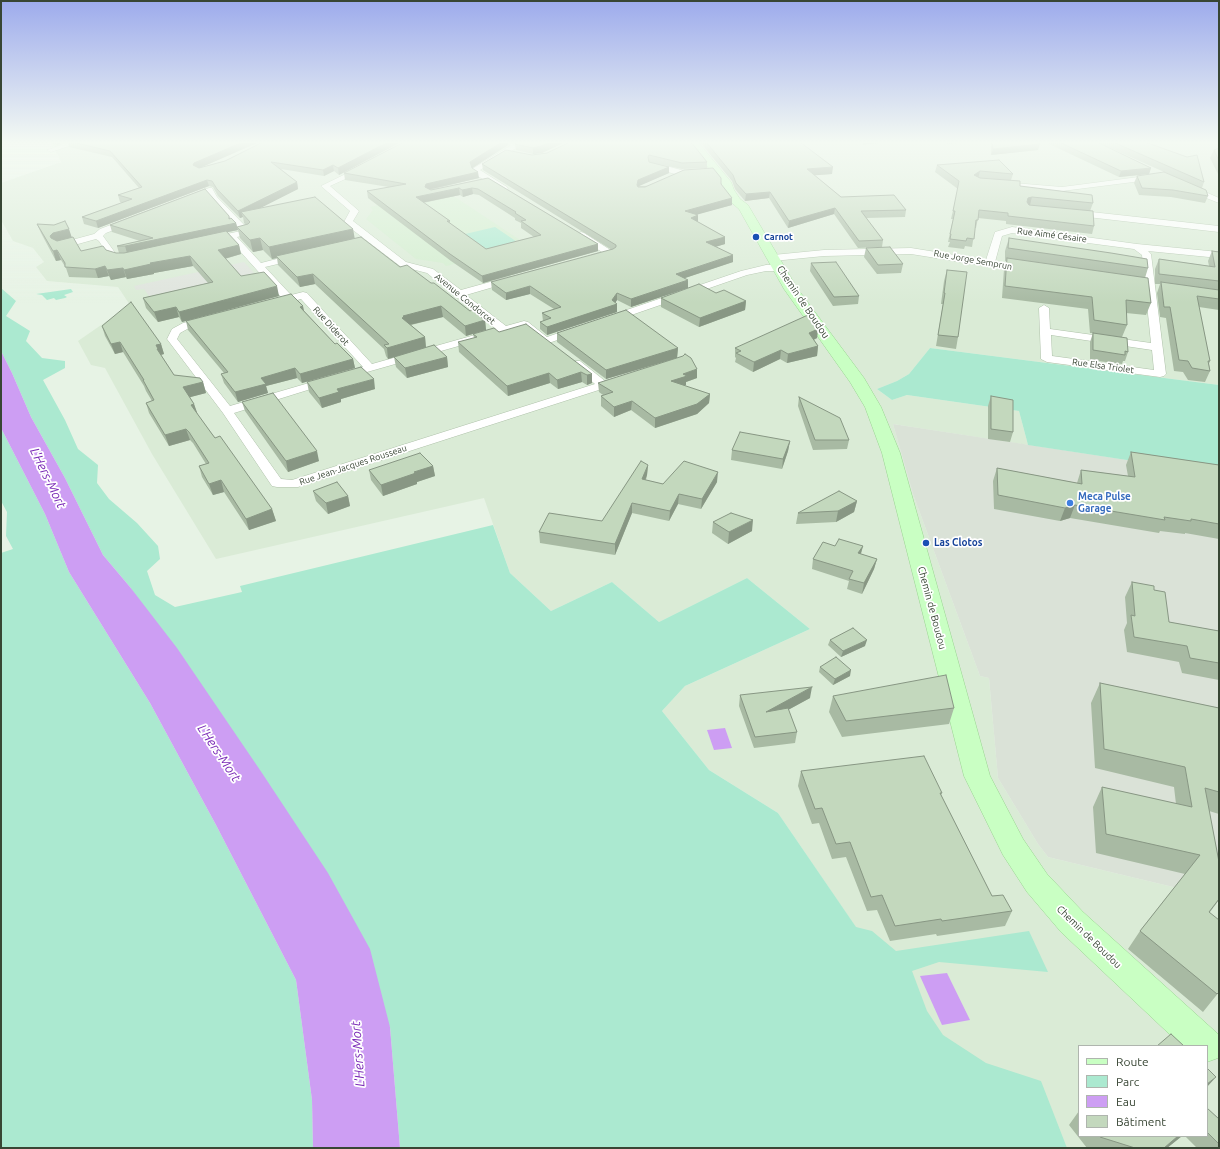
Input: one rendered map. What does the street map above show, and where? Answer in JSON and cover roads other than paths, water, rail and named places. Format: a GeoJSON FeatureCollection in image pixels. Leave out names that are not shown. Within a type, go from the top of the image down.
{"type":"FeatureCollection","features":[{"type":"Feature","properties":{"kind":"street"},"geometry":{"type":"LineString","coordinates":[[60,246],[96,236],[103,231],[194,196]]}},
{"type":"Feature","properties":{"kind":"street"},"geometry":{"type":"LineString","coordinates":[[96,236],[102,239],[112,256],[127,258],[247,232],[213,196]]}},
{"type":"Feature","properties":{"kind":"street","name":"Avenue Condorcet"},"geometry":{"type":"LineString","coordinates":[[336,196],[354,211],[348,222],[411,262],[438,267],[514,326]]}},
{"type":"Feature","properties":{"kind":"street","name":"Chemin de Boudou"},"geometry":{"type":"LineString","coordinates":[[732,196],[744,207],[791,289],[858,381],[873,407],[886,437],[977,776],[1013,847],[1037,883],[1072,922],[1206,1045]]}},
{"type":"Feature","properties":{"kind":"street"},"geometry":{"type":"LineString","coordinates":[[1206,196],[1219,201]]}},
{"type":"Feature","properties":{"kind":"street"},"geometry":{"type":"LineString","coordinates":[[1061,212],[1219,229]]}},
{"type":"Feature","properties":{"kind":"street"},"geometry":{"type":"LineString","coordinates":[[570,229],[610,253],[588,259]]}},
{"type":"Feature","properties":{"kind":"street","name":"Rue Aimé Césaire"},"geometry":{"type":"LineString","coordinates":[[990,264],[998,234],[1012,230],[1219,255]]}},
{"type":"Feature","properties":{"kind":"street"},"geometry":{"type":"LineString","coordinates":[[231,236],[289,299]]}},
{"type":"Feature","properties":{"kind":"street","name":"Avenue Condorcet"},"geometry":{"type":"LineString","coordinates":[[377,240],[403,264],[430,271],[504,330]]}},
{"type":"Feature","properties":{"kind":"street"},"geometry":{"type":"LineString","coordinates":[[357,244],[377,240]]}},
{"type":"Feature","properties":{"kind":"street","name":"Rue Elsa Triolet"},"geometry":{"type":"LineString","coordinates":[[1044,308],[1047,359],[1160,374],[1146,254],[1137,246]]}},
{"type":"Feature","properties":{"kind":"street","name":"Rue Jorge Semprun"},"geometry":{"type":"LineString","coordinates":[[773,258],[824,253],[910,251],[1037,271]]}},
{"type":"Feature","properties":{"kind":"street"},"geometry":{"type":"LineString","coordinates":[[258,266],[304,256]]}},
{"type":"Feature","properties":{"kind":"street"},"geometry":{"type":"LineString","coordinates":[[598,323],[744,273],[766,268],[779,268]]}},
{"type":"Feature","properties":{"kind":"street"},"geometry":{"type":"LineString","coordinates":[[459,294],[521,277]]}},
{"type":"Feature","properties":{"kind":"street","name":"Rue Diderot"},"geometry":{"type":"LineString","coordinates":[[289,299],[303,295],[370,368]]}},
{"type":"Feature","properties":{"kind":"street"},"geometry":{"type":"LineString","coordinates":[[267,304],[289,299]]}},
{"type":"Feature","properties":{"kind":"street","name":"Rue Jean-Jacques Rousseau"},"geometry":{"type":"LineString","coordinates":[[216,317],[187,324],[176,331],[172,339],[227,411],[277,484],[293,484],[607,384],[569,358]]}},
{"type":"Feature","properties":{"kind":"street"},"geometry":{"type":"LineString","coordinates":[[227,411],[524,324],[558,350]]}},
{"type":"Feature","properties":{"kind":"street"},"geometry":{"type":"LineString","coordinates":[[546,340],[583,328]]}},
{"type":"Feature","properties":{"kind":"street"},"geometry":{"type":"LineString","coordinates":[[1045,331],[1156,347]]}},
{"type":"Feature","properties":{"kind":"street","name":"Chemin de Boudou"},"geometry":{"type":"LineString","coordinates":[[1208,1047],[1219,1058]]}},
{"type":"Feature","properties":{"kind":"water","name":"L'Hers-Mort"},"geometry":{"type":"Polygon","coordinates":[[[1,351],[31,417],[65,478],[103,555],[130,587],[177,648],[262,773],[328,873],[370,949],[390,1027],[400,1148],[313,1148],[312,1100],[296,980],[216,825],[150,703],[69,572],[45,514],[1,428],[1,351]]]}},
{"type":"Feature","properties":{"kind":"water"},"geometry":{"type":"Polygon","coordinates":[[[725,728],[732,748],[714,750],[707,730],[725,728]]]}},
{"type":"Feature","properties":{"kind":"water"},"geometry":{"type":"Polygon","coordinates":[[[947,973],[970,1020],[942,1025],[920,976],[947,973]]]}},
{"type":"Feature","properties":{"kind":"place","name":"Carnot"},"geometry":{"type":"Point","coordinates":[756,237]}},
{"type":"Feature","properties":{"kind":"place","name":"Meca Pulse Garage"},"geometry":{"type":"Point","coordinates":[1070,503]}},
{"type":"Feature","properties":{"kind":"place","name":"Las Clotos"},"geometry":{"type":"Point","coordinates":[926,543]}}]}
